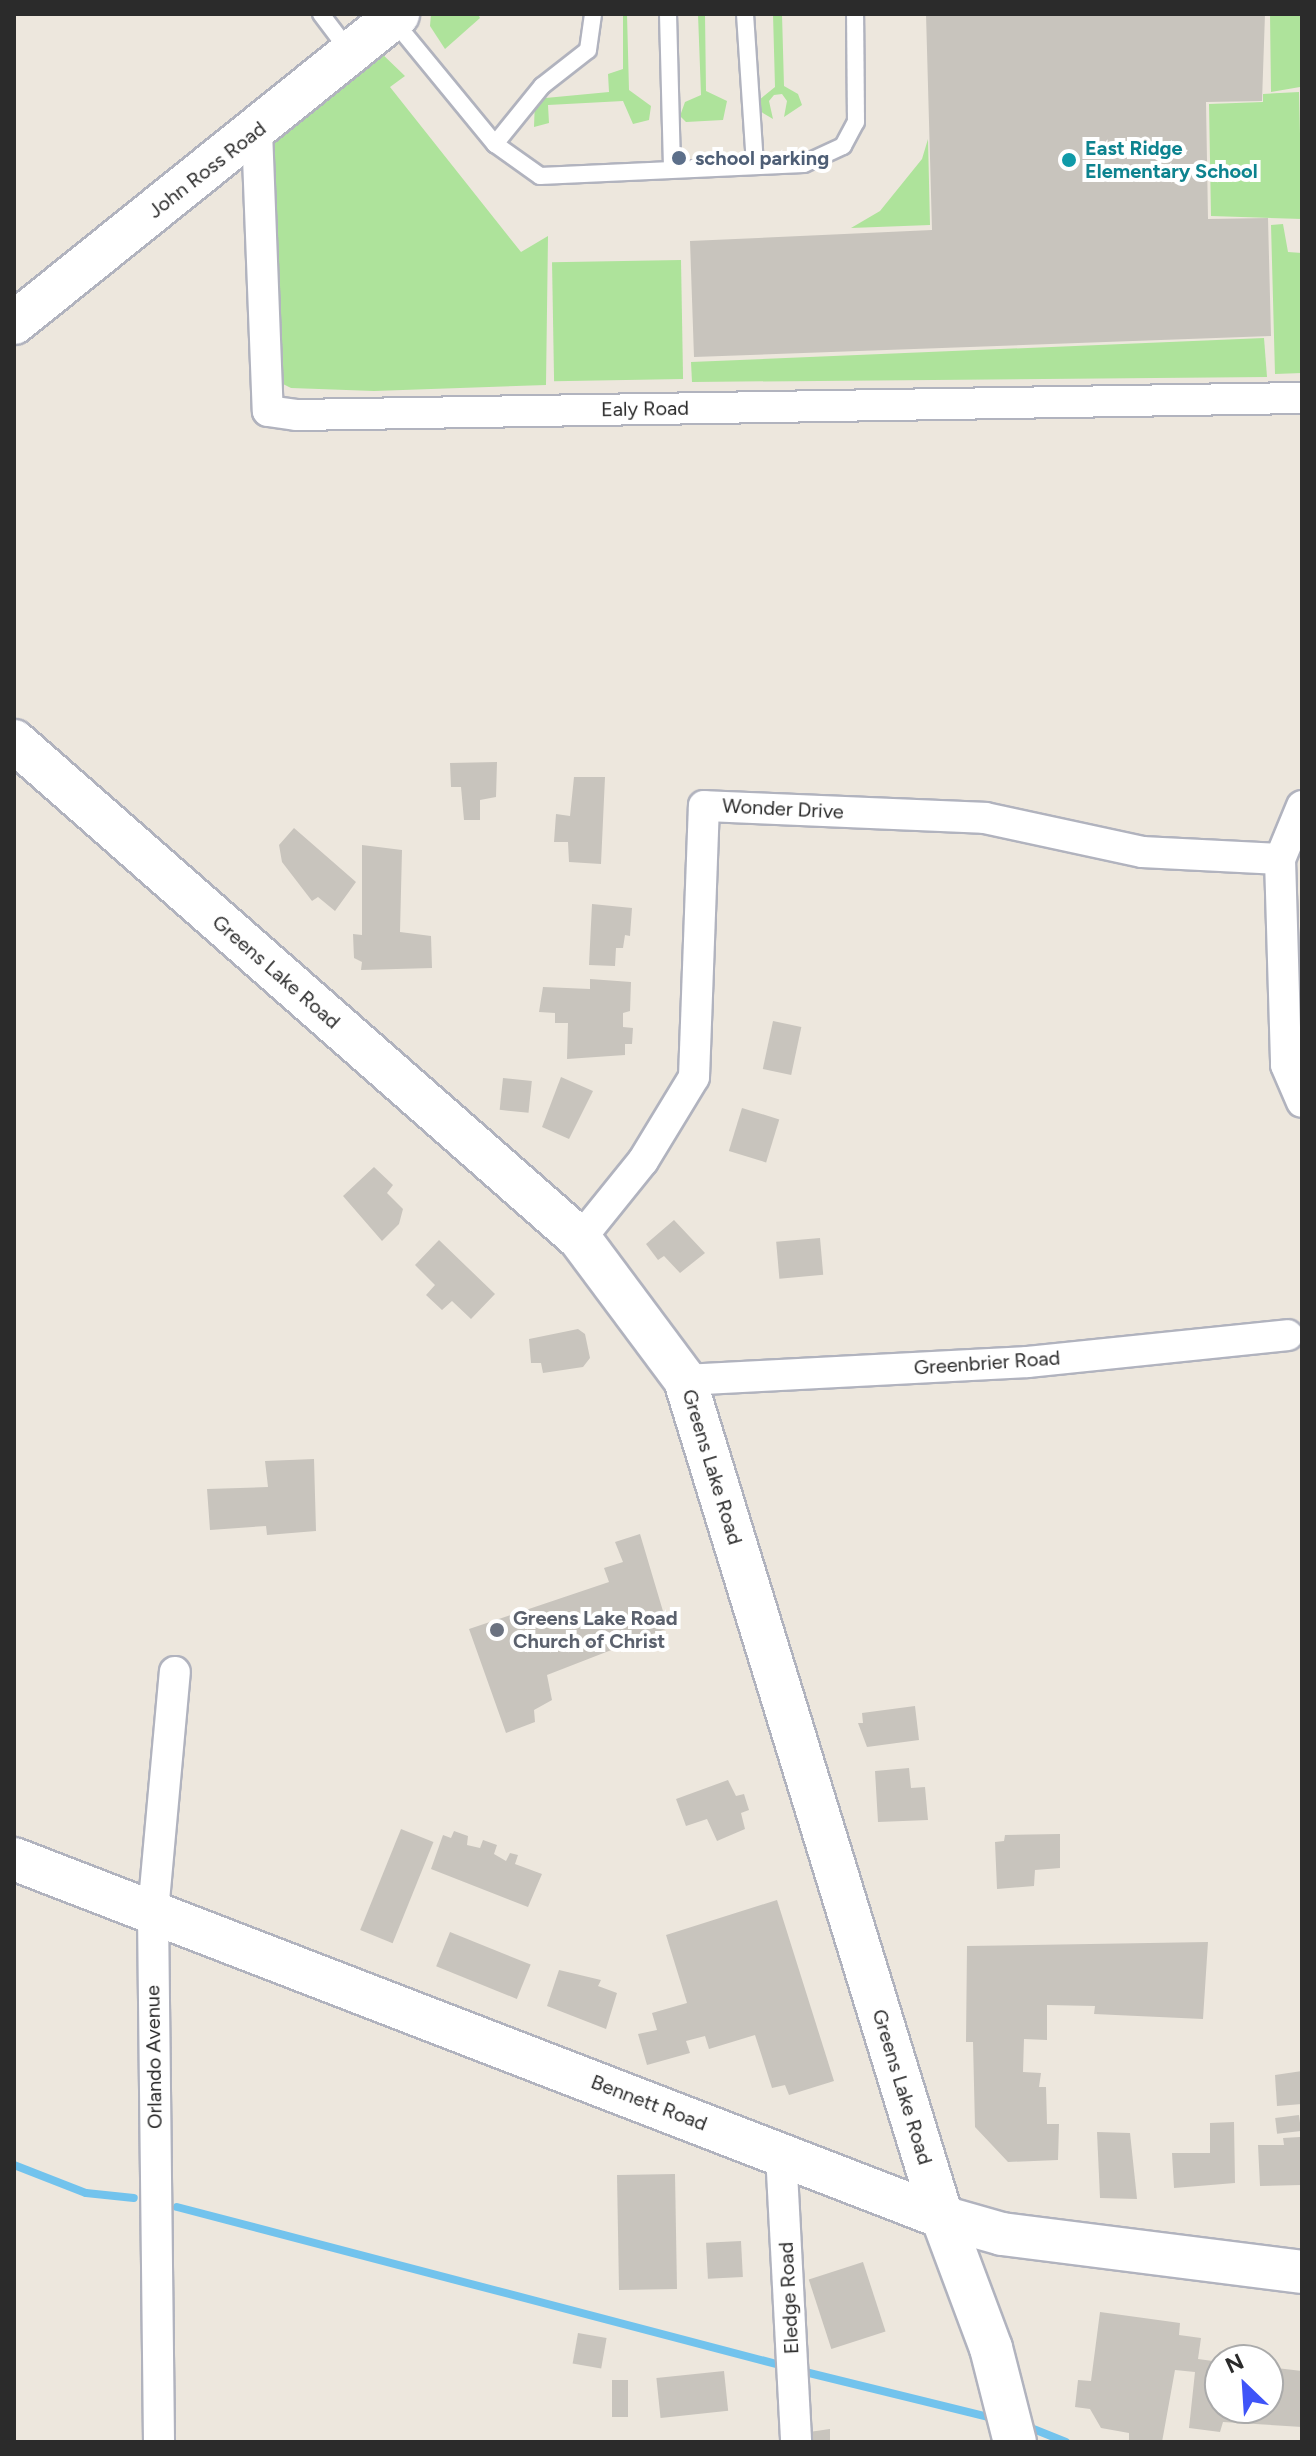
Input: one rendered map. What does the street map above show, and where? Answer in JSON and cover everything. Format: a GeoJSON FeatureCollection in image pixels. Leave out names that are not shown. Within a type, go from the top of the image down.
{"type":"FeatureCollection","features":[{"type":"Feature","properties":{"kind":"street","name":"John Ross Road"},"geometry":{"type":"LineString","coordinates":[[14,323],[257,131],[395,16]]}},
{"type":"Feature","properties":{"kind":"street","name":"Ealy Road"},"geometry":{"type":"LineString","coordinates":[[257,131],[268,411],[296,415],[1302,398]]}},
{"type":"Feature","properties":{"kind":"street","name":"Greens Lake Road"},"geometry":{"type":"LineString","coordinates":[[14,741],[580,1239],[685,1380],[942,2217],[999,2377],[1014,2440]]}},
{"type":"Feature","properties":{"kind":"street","name":"Wonder Drive"},"geometry":{"type":"LineString","coordinates":[[580,1239],[643,1161],[694,1077],[704,806],[985,818],[1142,852],[1280,859]]}},
{"type":"Feature","properties":{"kind":"street"},"geometry":{"type":"LineString","coordinates":[[1302,806],[1280,859],[1286,1065],[1302,1102]]}},
{"type":"Feature","properties":{"kind":"street","name":"Greenbrier Road"},"geometry":{"type":"LineString","coordinates":[[685,1380],[1028,1362],[1288,1335]]}},
{"type":"Feature","properties":{"kind":"street","name":"Orlando Avenue"},"geometry":{"type":"LineString","coordinates":[[159,2442],[153,1912],[175,1672]]}},
{"type":"Feature","properties":{"kind":"street","name":"Bennett Road"},"geometry":{"type":"LineString","coordinates":[[14,1859],[942,2217],[1002,2234],[1302,2272]]}},
{"type":"Feature","properties":{"kind":"street","name":"Eledge Road"},"geometry":{"type":"LineString","coordinates":[[781,2153],[796,2442]]}},
{"type":"Feature","properties":{"kind":"lane"},"geometry":{"type":"LineString","coordinates":[[321,14],[350,53]]}},
{"type":"Feature","properties":{"kind":"lane"},"geometry":{"type":"LineString","coordinates":[[495,144],[542,86],[588,50],[593,14]]}},
{"type":"Feature","properties":{"kind":"lane"},"geometry":{"type":"LineString","coordinates":[[668,14],[672,169]]}},
{"type":"Feature","properties":{"kind":"lane"},"geometry":{"type":"LineString","coordinates":[[745,14],[755,166]]}},
{"type":"Feature","properties":{"kind":"lane"},"geometry":{"type":"LineString","coordinates":[[395,16],[495,144],[540,176],[804,164],[843,146],[856,122],[855,14]]}},
{"type":"Feature","properties":{"kind":"green space"},"geometry":{"type":"Polygon","coordinates":[[[431,14],[478,14],[480,18],[445,49],[430,26],[431,14]]]}},
{"type":"Feature","properties":{"kind":"green space"},"geometry":{"type":"Polygon","coordinates":[[[623,14],[627,14],[629,90],[651,106],[649,120],[633,124],[623,101],[548,105],[549,123],[534,127],[535,99],[609,92],[608,74],[623,69],[623,14]]]}},
{"type":"Feature","properties":{"kind":"green space"},"geometry":{"type":"Polygon","coordinates":[[[698,14],[705,14],[706,91],[727,101],[723,120],[686,122],[680,116],[685,102],[701,95],[698,14]]]}},
{"type":"Feature","properties":{"kind":"green space"},"geometry":{"type":"Polygon","coordinates":[[[773,14],[782,14],[784,86],[798,94],[802,105],[784,117],[787,101],[782,94],[774,95],[769,101],[773,119],[758,110],[759,100],[775,87],[773,14]]]}},
{"type":"Feature","properties":{"kind":"green space"},"geometry":{"type":"Polygon","coordinates":[[[1270,14],[1302,14],[1302,111],[1300,87],[1271,92],[1270,14]]]}},
{"type":"Feature","properties":{"kind":"green space"},"geometry":{"type":"Polygon","coordinates":[[[378,50],[405,76],[390,87],[521,252],[548,236],[546,385],[374,391],[291,388],[281,383],[266,140],[378,50]]]}},
{"type":"Feature","properties":{"kind":"green space"},"geometry":{"type":"Polygon","coordinates":[[[1299,92],[1302,219],[1211,216],[1209,104],[1263,102],[1263,94],[1299,92]]]}},
{"type":"Feature","properties":{"kind":"green space"},"geometry":{"type":"Polygon","coordinates":[[[928,139],[930,225],[851,228],[880,211],[922,159],[928,139]]]}},
{"type":"Feature","properties":{"kind":"green space"},"geometry":{"type":"Polygon","coordinates":[[[1283,224],[1288,252],[1302,253],[1302,373],[1275,374],[1271,225],[1283,224]]]}},
{"type":"Feature","properties":{"kind":"green space"},"geometry":{"type":"Polygon","coordinates":[[[681,260],[683,379],[554,381],[552,262],[681,260]]]}},
{"type":"Feature","properties":{"kind":"green space"},"geometry":{"type":"Polygon","coordinates":[[[1264,338],[1267,377],[692,382],[691,362],[1264,338]]]}},
{"type":"Feature","properties":{"kind":"building","name":"East Ridge Elementary School"},"geometry":{"type":"Polygon","coordinates":[[[926,14],[1265,14],[1262,101],[1206,102],[1208,219],[1268,218],[1271,336],[694,357],[690,241],[932,230],[926,14]]]}},
{"type":"Feature","properties":{"kind":"building"},"geometry":{"type":"Polygon","coordinates":[[[497,762],[496,797],[480,800],[480,820],[464,820],[461,787],[451,787],[450,763],[497,762]]]}},
{"type":"Feature","properties":{"kind":"building"},"geometry":{"type":"Polygon","coordinates":[[[574,777],[605,777],[601,864],[569,862],[568,842],[554,842],[556,814],[570,816],[574,777]]]}},
{"type":"Feature","properties":{"kind":"building"},"geometry":{"type":"Polygon","coordinates":[[[294,828],[356,882],[335,911],[318,897],[312,901],[282,862],[279,845],[294,828]]]}},
{"type":"Feature","properties":{"kind":"building"},"geometry":{"type":"Polygon","coordinates":[[[362,845],[402,850],[400,932],[431,936],[432,968],[361,970],[362,962],[354,958],[353,934],[362,935],[362,845]]]}},
{"type":"Feature","properties":{"kind":"building"},"geometry":{"type":"Polygon","coordinates":[[[592,904],[632,908],[630,936],[625,935],[623,948],[616,948],[615,966],[589,965],[592,904]]]}},
{"type":"Feature","properties":{"kind":"building"},"geometry":{"type":"Polygon","coordinates":[[[590,979],[631,982],[630,1011],[623,1013],[623,1027],[633,1028],[632,1044],[625,1044],[625,1055],[567,1059],[568,1023],[555,1023],[555,1013],[539,1012],[543,987],[590,989],[590,979]]]}},
{"type":"Feature","properties":{"kind":"building"},"geometry":{"type":"Polygon","coordinates":[[[773,1021],[801,1027],[791,1075],[763,1069],[773,1021]]]}},
{"type":"Feature","properties":{"kind":"building"},"geometry":{"type":"Polygon","coordinates":[[[561,1077],[593,1091],[569,1139],[542,1127],[561,1077]]]}},
{"type":"Feature","properties":{"kind":"building"},"geometry":{"type":"Polygon","coordinates":[[[503,1078],[532,1081],[528,1113],[500,1110],[503,1078]]]}},
{"type":"Feature","properties":{"kind":"building"},"geometry":{"type":"Polygon","coordinates":[[[742,1108],[779,1119],[766,1162],[729,1151],[742,1108]]]}},
{"type":"Feature","properties":{"kind":"building"},"geometry":{"type":"Polygon","coordinates":[[[374,1167],[393,1185],[387,1193],[403,1209],[399,1224],[382,1241],[343,1196],[374,1167]]]}},
{"type":"Feature","properties":{"kind":"building"},"geometry":{"type":"Polygon","coordinates":[[[674,1220],[705,1253],[680,1273],[664,1256],[658,1260],[646,1244],[674,1220]]]}},
{"type":"Feature","properties":{"kind":"building"},"geometry":{"type":"Polygon","coordinates":[[[820,1238],[823,1275],[779,1279],[776,1242],[820,1238]]]}},
{"type":"Feature","properties":{"kind":"building"},"geometry":{"type":"Polygon","coordinates":[[[439,1240],[495,1294],[471,1319],[452,1301],[442,1310],[426,1295],[435,1285],[415,1265],[439,1240]]]}},
{"type":"Feature","properties":{"kind":"building"},"geometry":{"type":"Polygon","coordinates":[[[578,1329],[585,1334],[590,1358],[583,1367],[543,1373],[541,1363],[531,1363],[529,1339],[578,1329]]]}},
{"type":"Feature","properties":{"kind":"building"},"geometry":{"type":"Polygon","coordinates":[[[314,1459],[316,1531],[267,1535],[266,1526],[210,1530],[207,1489],[268,1487],[265,1461],[314,1459]]]}},
{"type":"Feature","properties":{"kind":"building"},"geometry":{"type":"Polygon","coordinates":[[[640,1534],[668,1628],[547,1675],[552,1700],[534,1710],[535,1722],[506,1733],[469,1629],[609,1582],[604,1568],[623,1562],[615,1542],[640,1534]]]}},
{"type":"Feature","properties":{"kind":"building"},"geometry":{"type":"Polygon","coordinates":[[[915,1706],[919,1740],[867,1747],[858,1723],[863,1723],[862,1713],[915,1706]]]}},
{"type":"Feature","properties":{"kind":"building"},"geometry":{"type":"Polygon","coordinates":[[[909,1768],[911,1788],[925,1787],[928,1820],[878,1822],[875,1771],[909,1768]]]}},
{"type":"Feature","properties":{"kind":"building"},"geometry":{"type":"Polygon","coordinates":[[[728,1780],[736,1796],[744,1794],[749,1810],[741,1813],[745,1829],[717,1841],[707,1819],[686,1826],[676,1799],[728,1780]]]}},
{"type":"Feature","properties":{"kind":"building"},"geometry":{"type":"Polygon","coordinates":[[[401,1829],[433,1842],[393,1943],[360,1930],[401,1829]]]}},
{"type":"Feature","properties":{"kind":"building"},"geometry":{"type":"Polygon","coordinates":[[[454,1831],[468,1836],[467,1845],[480,1848],[483,1840],[497,1845],[494,1854],[506,1861],[510,1853],[518,1855],[515,1864],[542,1874],[528,1907],[431,1869],[443,1835],[451,1838],[454,1831]]]}},
{"type":"Feature","properties":{"kind":"building"},"geometry":{"type":"Polygon","coordinates":[[[1060,1834],[1060,1868],[1035,1870],[1034,1886],[997,1889],[995,1842],[1004,1841],[1005,1835],[1060,1834]]]}},
{"type":"Feature","properties":{"kind":"building"},"geometry":{"type":"Polygon","coordinates":[[[777,1900],[834,2081],[789,2095],[785,2085],[772,2088],[755,2035],[709,2049],[705,2036],[686,2041],[690,2053],[647,2065],[638,2034],[657,2030],[652,2013],[687,2003],[666,1935],[777,1900]]]}},
{"type":"Feature","properties":{"kind":"building"},"geometry":{"type":"Polygon","coordinates":[[[450,1932],[531,1965],[517,1999],[436,1966],[450,1932]]]}},
{"type":"Feature","properties":{"kind":"building"},"geometry":{"type":"Polygon","coordinates":[[[1208,1942],[1203,2019],[1094,2014],[1095,2006],[1047,2005],[1047,2040],[1024,2039],[1023,2072],[1041,2073],[1039,2087],[1046,2087],[1047,2124],[1059,2124],[1058,2160],[1008,2162],[975,2127],[973,2042],[966,2042],[967,1946],[1208,1942]]]}},
{"type":"Feature","properties":{"kind":"building"},"geometry":{"type":"Polygon","coordinates":[[[559,1970],[601,1980],[598,1986],[617,1993],[606,2029],[547,2006],[559,1970]]]}},
{"type":"Feature","properties":{"kind":"building"},"geometry":{"type":"Polygon","coordinates":[[[1302,2071],[1302,2104],[1277,2106],[1275,2075],[1302,2071]]]}},
{"type":"Feature","properties":{"kind":"building"},"geometry":{"type":"Polygon","coordinates":[[[1299,2115],[1301,2131],[1277,2134],[1275,2118],[1299,2115]]]}},
{"type":"Feature","properties":{"kind":"building"},"geometry":{"type":"Polygon","coordinates":[[[1234,2122],[1235,2183],[1174,2188],[1172,2153],[1210,2153],[1210,2123],[1234,2122]]]}},
{"type":"Feature","properties":{"kind":"building"},"geometry":{"type":"Polygon","coordinates":[[[1097,2132],[1130,2133],[1137,2199],[1100,2198],[1097,2132]]]}},
{"type":"Feature","properties":{"kind":"building"},"geometry":{"type":"Polygon","coordinates":[[[1300,2137],[1301,2185],[1260,2186],[1258,2145],[1284,2145],[1283,2138],[1300,2137]]]}},
{"type":"Feature","properties":{"kind":"building"},"geometry":{"type":"Polygon","coordinates":[[[675,2174],[677,2289],[619,2290],[617,2175],[675,2174]]]}},
{"type":"Feature","properties":{"kind":"building"},"geometry":{"type":"Polygon","coordinates":[[[741,2241],[743,2277],[708,2279],[706,2243],[741,2241]]]}},
{"type":"Feature","properties":{"kind":"building"},"geometry":{"type":"Polygon","coordinates":[[[863,2262],[886,2331],[831,2349],[809,2280],[863,2262]]]}},
{"type":"Feature","properties":{"kind":"building"},"geometry":{"type":"Polygon","coordinates":[[[1100,2312],[1180,2323],[1179,2335],[1201,2338],[1198,2359],[1204,2360],[1204,2424],[1222,2424],[1220,2432],[1189,2428],[1195,2372],[1175,2370],[1162,2442],[1129,2442],[1129,2433],[1101,2428],[1090,2409],[1075,2407],[1078,2380],[1091,2381],[1100,2312]]]}},
{"type":"Feature","properties":{"kind":"building"},"geometry":{"type":"Polygon","coordinates":[[[578,2333],[607,2338],[601,2369],[573,2364],[578,2333]]]}},
{"type":"Feature","properties":{"kind":"building"},"geometry":{"type":"Polygon","coordinates":[[[1284,2369],[1302,2371],[1302,2427],[1255,2424],[1284,2424],[1284,2369]]]}},
{"type":"Feature","properties":{"kind":"building"},"geometry":{"type":"Polygon","coordinates":[[[724,2371],[728,2411],[661,2418],[656,2378],[724,2371]]]}},
{"type":"Feature","properties":{"kind":"building"},"geometry":{"type":"Polygon","coordinates":[[[612,2380],[628,2380],[628,2417],[612,2417],[612,2380]]]}},
{"type":"Feature","properties":{"kind":"building"},"geometry":{"type":"Polygon","coordinates":[[[830,2429],[830,2442],[803,2442],[802,2433],[830,2429]]]}},
{"type":"Feature","properties":{"kind":"waterway"},"geometry":{"type":"LineString","coordinates":[[14,2165],[86,2193],[134,2198]]}},
{"type":"Feature","properties":{"kind":"waterway"},"geometry":{"type":"LineString","coordinates":[[177,2207],[784,2366]]}},
{"type":"Feature","properties":{"kind":"waterway"},"geometry":{"type":"LineString","coordinates":[[797,2370],[997,2419]]}},
{"type":"Feature","properties":{"kind":"waterway"},"geometry":{"type":"LineString","coordinates":[[1026,2426],[1066,2442]]}},
{"type":"Feature","properties":{"kind":"place","name":"school parking"},"geometry":{"type":"Point","coordinates":[679,158]}},
{"type":"Feature","properties":{"kind":"place","name":"East Ridge Elementary School"},"geometry":{"type":"Point","coordinates":[1069,160]}},
{"type":"Feature","properties":{"kind":"place","name":"Greens Lake Road Church of Christ"},"geometry":{"type":"Point","coordinates":[497,1630]}}]}
